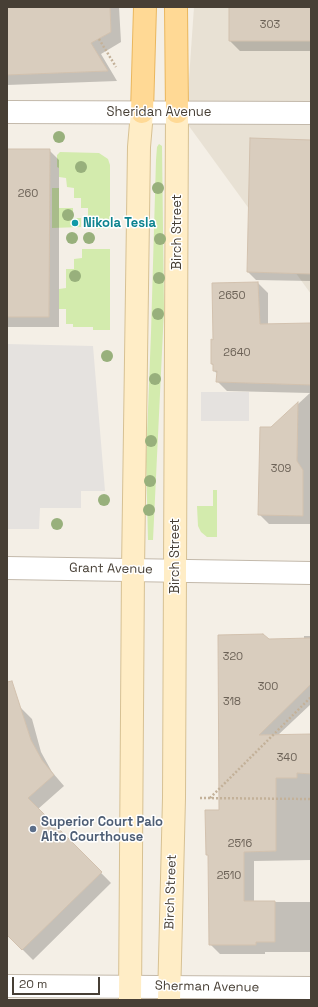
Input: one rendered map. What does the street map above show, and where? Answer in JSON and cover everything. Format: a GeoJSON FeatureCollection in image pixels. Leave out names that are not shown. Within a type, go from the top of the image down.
{"type":"FeatureCollection","features":[{"type":"Feature","properties":{"kind":"main road"},"geometry":{"type":"LineString","coordinates":[[142,112],[145,7]]}},
{"type":"Feature","properties":{"kind":"main road"},"geometry":{"type":"LineString","coordinates":[[176,7],[177,112]]}},
{"type":"Feature","properties":{"kind":"street","name":"Sheridan Avenue"},"geometry":{"type":"LineString","coordinates":[[7,112],[311,113]]}},
{"type":"Feature","properties":{"kind":"street"},"geometry":{"type":"LineString","coordinates":[[130,993],[133,570],[139,147],[142,112]]}},
{"type":"Feature","properties":{"kind":"street","name":"Birch Street"},"geometry":{"type":"LineString","coordinates":[[169,993],[174,798],[177,112]]}},
{"type":"Feature","properties":{"kind":"street","name":"Grant Avenue"},"geometry":{"type":"LineString","coordinates":[[7,568],[311,573]]}},
{"type":"Feature","properties":{"kind":"street","name":"Sherman Avenue"},"geometry":{"type":"LineString","coordinates":[[7,986],[130,993],[311,988]]}},
{"type":"Feature","properties":{"kind":"path"},"geometry":{"type":"LineString","coordinates":[[99,39],[117,70]]}},
{"type":"Feature","properties":{"kind":"path"},"geometry":{"type":"LineString","coordinates":[[210,798],[311,697]]}},
{"type":"Feature","properties":{"kind":"path"},"geometry":{"type":"LineString","coordinates":[[174,798],[311,799]]}},
{"type":"Feature","properties":{"kind":"shaded area"},"geometry":{"type":"Polygon","coordinates":[[[194,7],[311,7],[311,294],[186,122],[194,7]]]}},
{"type":"Feature","properties":{"kind":"shaded area"},"geometry":{"type":"Polygon","coordinates":[[[7,344],[93,346],[105,491],[81,491],[81,508],[40,508],[39,529],[7,529],[7,344]]]}},
{"type":"Feature","properties":{"kind":"shaded area"},"geometry":{"type":"Polygon","coordinates":[[[201,392],[249,392],[249,421],[201,421],[201,392]]]}},
{"type":"Feature","properties":{"kind":"green space"},"geometry":{"type":"Polygon","coordinates":[[[159,144],[162,146],[164,310],[153,540],[148,540],[146,461],[156,160],[157,147],[159,144]]]}},
{"type":"Feature","properties":{"kind":"green space"},"geometry":{"type":"Polygon","coordinates":[[[60,152],[99,153],[108,159],[110,165],[110,228],[96,229],[96,219],[88,218],[88,208],[81,208],[81,198],[74,198],[74,188],[67,187],[66,178],[59,177],[57,155],[60,152]]]}},
{"type":"Feature","properties":{"kind":"green space"},"geometry":{"type":"Polygon","coordinates":[[[52,188],[59,188],[59,208],[73,208],[73,218],[81,218],[81,227],[52,228],[52,188]]]}},
{"type":"Feature","properties":{"kind":"green space"},"geometry":{"type":"Polygon","coordinates":[[[82,249],[110,249],[110,330],[93,330],[93,327],[73,327],[73,324],[66,324],[66,309],[59,309],[59,289],[66,288],[66,269],[74,269],[74,259],[82,258],[82,249]]]}},
{"type":"Feature","properties":{"kind":"green space"},"geometry":{"type":"Polygon","coordinates":[[[213,490],[217,490],[217,537],[207,537],[201,532],[198,526],[197,506],[213,506],[213,490]]]}},
{"type":"Feature","properties":{"kind":"building"},"geometry":{"type":"Polygon","coordinates":[[[7,7],[110,7],[111,32],[91,43],[108,71],[7,75],[7,7]]]}},
{"type":"Feature","properties":{"kind":"building"},"geometry":{"type":"Polygon","coordinates":[[[229,7],[311,7],[311,41],[229,41],[229,7]]]}},
{"type":"Feature","properties":{"kind":"building"},"geometry":{"type":"Polygon","coordinates":[[[250,138],[311,140],[311,274],[247,272],[250,138]]]}},
{"type":"Feature","properties":{"kind":"building"},"geometry":{"type":"Polygon","coordinates":[[[7,149],[50,149],[49,317],[7,317],[7,149]]]}},
{"type":"Feature","properties":{"kind":"building"},"geometry":{"type":"Polygon","coordinates":[[[258,282],[260,324],[311,323],[311,385],[216,382],[217,371],[213,371],[213,364],[211,364],[211,339],[213,340],[212,283],[258,282]]]}},
{"type":"Feature","properties":{"kind":"building"},"geometry":{"type":"Polygon","coordinates":[[[298,402],[297,461],[303,470],[303,516],[258,515],[260,427],[271,427],[298,402]]]}},
{"type":"Feature","properties":{"kind":"building"},"geometry":{"type":"Polygon","coordinates":[[[263,634],[269,639],[311,638],[311,684],[259,735],[311,734],[311,774],[297,773],[297,778],[276,778],[276,851],[244,852],[244,901],[275,901],[275,942],[256,942],[256,945],[209,945],[208,855],[206,855],[205,810],[219,810],[218,635],[263,634]]]}},
{"type":"Feature","properties":{"kind":"building","name":"Superior Court Palo Alto Courthouse"},"geometry":{"type":"Polygon","coordinates":[[[12,681],[31,740],[42,760],[54,775],[28,798],[102,872],[22,950],[7,935],[7,682],[12,681]]]}},
{"type":"Feature","properties":{"kind":"place","name":"Nikola Tesla"},"geometry":{"type":"Point","coordinates":[75,223]}},
{"type":"Feature","properties":{"kind":"place","name":"Superior Court Palo Alto Courthouse"},"geometry":{"type":"Point","coordinates":[33,829]}}]}
